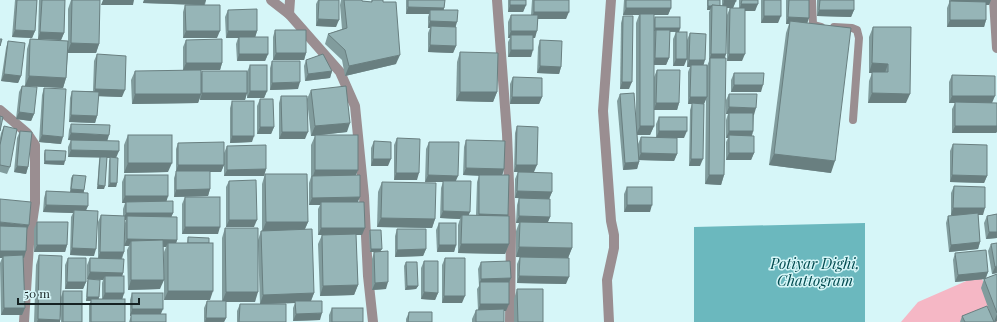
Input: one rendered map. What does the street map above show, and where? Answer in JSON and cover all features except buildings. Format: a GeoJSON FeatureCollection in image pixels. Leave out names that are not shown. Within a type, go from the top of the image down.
{"type":"FeatureCollection","features":[{"type":"Feature","properties":{"kind":"street"},"geometry":{"type":"LineString","coordinates":[[271,0],[289,14],[340,72],[355,106],[364,196],[368,276],[373,322]]}},
{"type":"Feature","properties":{"kind":"street"},"geometry":{"type":"LineString","coordinates":[[289,14],[290,0]]}},
{"type":"Feature","properties":{"kind":"street"},"geometry":{"type":"LineString","coordinates":[[497,0],[507,134],[511,232],[510,322]]}},
{"type":"Feature","properties":{"kind":"street"},"geometry":{"type":"LineString","coordinates":[[609,322],[608,280],[614,248],[614,235],[611,221],[603,111],[611,0]]}},
{"type":"Feature","properties":{"kind":"street"},"geometry":{"type":"LineString","coordinates":[[994,0],[997,48]]}},
{"type":"Feature","properties":{"kind":"street"},"geometry":{"type":"LineString","coordinates":[[0,110],[27,133],[35,146],[35,203],[29,244],[24,322]]}},
{"type":"Feature","properties":{"kind":"lane"},"geometry":{"type":"LineString","coordinates":[[812,0],[813,25],[821,27],[852,28],[858,30],[860,38],[854,120]]}},
{"type":"Feature","properties":{"kind":"shaded area"},"geometry":{"type":"Polygon","coordinates":[[[980,275],[997,309],[997,322],[901,322],[918,302],[980,275]]]}},
{"type":"Feature","properties":{"kind":"water","name":"Potiyar Dighi, Chattogram"},"geometry":{"type":"Polygon","coordinates":[[[865,223],[865,322],[694,322],[694,227],[865,223]]]}}]}
